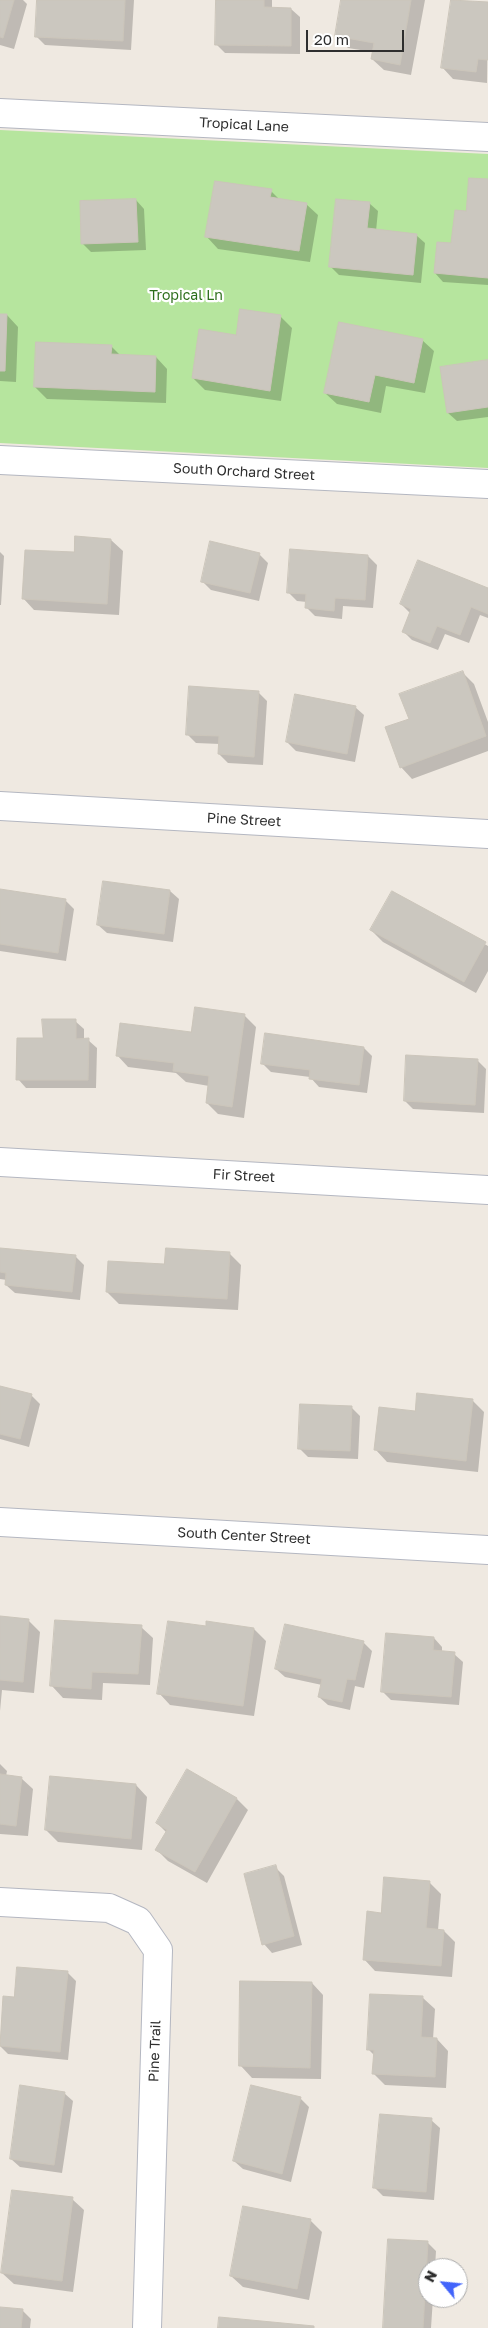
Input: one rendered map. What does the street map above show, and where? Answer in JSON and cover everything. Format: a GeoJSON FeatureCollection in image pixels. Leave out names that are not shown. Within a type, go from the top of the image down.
{"type":"FeatureCollection","features":[{"type":"Feature","properties":{"kind":"street","name":"Tropical Lane"},"geometry":{"type":"LineString","coordinates":[[0,113],[488,137]]}},
{"type":"Feature","properties":{"kind":"street","name":"South Orchard Street"},"geometry":{"type":"LineString","coordinates":[[0,460],[488,484]]}},
{"type":"Feature","properties":{"kind":"street","name":"Pine Street"},"geometry":{"type":"LineString","coordinates":[[0,806],[488,834]]}},
{"type":"Feature","properties":{"kind":"street","name":"Fir Street"},"geometry":{"type":"LineString","coordinates":[[0,1162],[488,1190]]}},
{"type":"Feature","properties":{"kind":"street","name":"South Center Street"},"geometry":{"type":"LineString","coordinates":[[0,1522],[488,1550]]}},
{"type":"Feature","properties":{"kind":"street","name":"Pine Trail"},"geometry":{"type":"LineString","coordinates":[[0,1902],[109,1908],[138,1921],[158,1950],[147,2328]]}},
{"type":"Feature","properties":{"kind":"green space","name":"Tropical Ln"},"geometry":{"type":"Polygon","coordinates":[[[0,130],[488,154],[488,468],[0,443],[0,130]]]}},
{"type":"Feature","properties":{"kind":"building"},"geometry":{"type":"Polygon","coordinates":[[[0,0],[14,0],[3,38],[0,37],[0,0]]]}},
{"type":"Feature","properties":{"kind":"building"},"geometry":{"type":"Polygon","coordinates":[[[37,0],[125,0],[123,41],[35,37],[37,0]]]}},
{"type":"Feature","properties":{"kind":"building"},"geometry":{"type":"Polygon","coordinates":[[[216,0],[264,0],[264,7],[291,8],[291,46],[215,45],[216,0]]]}},
{"type":"Feature","properties":{"kind":"building"},"geometry":{"type":"Polygon","coordinates":[[[341,0],[411,0],[400,65],[371,59],[374,43],[335,36],[341,0]]]}},
{"type":"Feature","properties":{"kind":"building"},"geometry":{"type":"Polygon","coordinates":[[[451,0],[488,2],[488,60],[478,59],[476,72],[441,68],[451,0]]]}},
{"type":"Feature","properties":{"kind":"building"},"geometry":{"type":"Polygon","coordinates":[[[469,178],[488,179],[488,278],[434,273],[437,242],[451,243],[455,210],[466,211],[469,178]]]}},
{"type":"Feature","properties":{"kind":"building"},"geometry":{"type":"Polygon","coordinates":[[[215,181],[272,189],[270,197],[307,203],[299,251],[205,237],[215,181]]]}},
{"type":"Feature","properties":{"kind":"building"},"geometry":{"type":"Polygon","coordinates":[[[136,199],[138,242],[81,244],[80,201],[136,199]]]}},
{"type":"Feature","properties":{"kind":"building"},"geometry":{"type":"Polygon","coordinates":[[[336,199],[370,202],[367,228],[417,234],[413,275],[329,267],[336,199]]]}},
{"type":"Feature","properties":{"kind":"building"},"geometry":{"type":"Polygon","coordinates":[[[240,309],[281,315],[270,391],[192,378],[199,329],[236,335],[240,309]]]}},
{"type":"Feature","properties":{"kind":"building"},"geometry":{"type":"Polygon","coordinates":[[[0,314],[7,314],[5,371],[0,371],[0,314]]]}},
{"type":"Feature","properties":{"kind":"building"},"geometry":{"type":"Polygon","coordinates":[[[339,322],[423,339],[414,383],[375,375],[369,402],[324,393],[339,322]]]}},
{"type":"Feature","properties":{"kind":"building"},"geometry":{"type":"Polygon","coordinates":[[[36,342],[112,345],[111,354],[156,356],[155,392],[34,387],[36,342]]]}},
{"type":"Feature","properties":{"kind":"building"},"geometry":{"type":"Polygon","coordinates":[[[488,360],[488,407],[447,413],[440,367],[488,360]]]}},
{"type":"Feature","properties":{"kind":"building"},"geometry":{"type":"Polygon","coordinates":[[[75,536],[111,539],[107,604],[22,599],[25,550],[74,552],[75,536]]]}},
{"type":"Feature","properties":{"kind":"building"},"geometry":{"type":"Polygon","coordinates":[[[210,541],[260,553],[250,593],[201,582],[210,541]]]}},
{"type":"Feature","properties":{"kind":"building"},"geometry":{"type":"Polygon","coordinates":[[[290,549],[368,555],[365,600],[335,598],[334,611],[305,608],[306,594],[287,593],[290,549]]]}},
{"type":"Feature","properties":{"kind":"building"},"geometry":{"type":"Polygon","coordinates":[[[418,560],[488,588],[488,614],[471,607],[460,635],[437,626],[430,643],[402,632],[411,609],[400,604],[418,560]]]}},
{"type":"Feature","properties":{"kind":"building"},"geometry":{"type":"Polygon","coordinates":[[[463,671],[486,736],[400,768],[385,727],[409,719],[399,694],[463,671]]]}},
{"type":"Feature","properties":{"kind":"building"},"geometry":{"type":"Polygon","coordinates":[[[189,686],[259,691],[254,757],[218,754],[219,736],[186,735],[189,686]]]}},
{"type":"Feature","properties":{"kind":"building"},"geometry":{"type":"Polygon","coordinates":[[[295,694],[356,706],[347,754],[286,742],[295,694]]]}},
{"type":"Feature","properties":{"kind":"building"},"geometry":{"type":"Polygon","coordinates":[[[103,881],[170,890],[164,934],[97,925],[103,881]]]}},
{"type":"Feature","properties":{"kind":"building"},"geometry":{"type":"Polygon","coordinates":[[[0,889],[66,899],[58,953],[0,944],[0,889]]]}},
{"type":"Feature","properties":{"kind":"building"},"geometry":{"type":"Polygon","coordinates":[[[392,891],[486,942],[464,982],[370,930],[392,891]]]}},
{"type":"Feature","properties":{"kind":"building"},"geometry":{"type":"Polygon","coordinates":[[[195,1007],[245,1014],[232,1107],[206,1103],[209,1076],[173,1071],[174,1063],[116,1056],[120,1023],[191,1032],[195,1007]]]}},
{"type":"Feature","properties":{"kind":"building"},"geometry":{"type":"Polygon","coordinates":[[[42,1019],[76,1019],[76,1039],[89,1038],[88,1080],[16,1080],[17,1038],[43,1038],[42,1019]]]}},
{"type":"Feature","properties":{"kind":"building"},"geometry":{"type":"Polygon","coordinates":[[[265,1033],[364,1047],[359,1085],[309,1079],[310,1070],[261,1064],[265,1033]]]}},
{"type":"Feature","properties":{"kind":"building"},"geometry":{"type":"Polygon","coordinates":[[[406,1055],[478,1059],[475,1105],[404,1101],[406,1055]]]}},
{"type":"Feature","properties":{"kind":"building"},"geometry":{"type":"Polygon","coordinates":[[[0,1248],[76,1255],[72,1292],[5,1285],[6,1273],[0,1272],[0,1248]]]}},
{"type":"Feature","properties":{"kind":"building"},"geometry":{"type":"Polygon","coordinates":[[[166,1248],[230,1252],[227,1299],[106,1292],[108,1261],[164,1264],[166,1248]]]}},
{"type":"Feature","properties":{"kind":"building"},"geometry":{"type":"Polygon","coordinates":[[[0,1386],[32,1394],[20,1439],[0,1434],[0,1386]]]}},
{"type":"Feature","properties":{"kind":"building"},"geometry":{"type":"Polygon","coordinates":[[[417,1393],[473,1399],[466,1461],[374,1450],[379,1407],[415,1411],[417,1393]]]}},
{"type":"Feature","properties":{"kind":"building"},"geometry":{"type":"Polygon","coordinates":[[[300,1404],[352,1406],[350,1451],[298,1449],[300,1404]]]}},
{"type":"Feature","properties":{"kind":"building"},"geometry":{"type":"Polygon","coordinates":[[[0,1616],[29,1619],[23,1682],[0,1680],[0,1616]]]}},
{"type":"Feature","properties":{"kind":"building"},"geometry":{"type":"Polygon","coordinates":[[[55,1620],[142,1625],[138,1674],[92,1672],[91,1689],[50,1686],[55,1620]]]}},
{"type":"Feature","properties":{"kind":"building"},"geometry":{"type":"Polygon","coordinates":[[[168,1621],[206,1626],[206,1621],[254,1628],[243,1706],[157,1694],[168,1621]]]}},
{"type":"Feature","properties":{"kind":"building"},"geometry":{"type":"Polygon","coordinates":[[[285,1624],[364,1641],[355,1680],[347,1679],[342,1702],[318,1697],[322,1679],[275,1669],[285,1624]]]}},
{"type":"Feature","properties":{"kind":"building"},"geometry":{"type":"Polygon","coordinates":[[[386,1633],[434,1637],[433,1650],[455,1652],[451,1697],[381,1692],[386,1633]]]}},
{"type":"Feature","properties":{"kind":"building"},"geometry":{"type":"Polygon","coordinates":[[[187,1769],[237,1798],[195,1872],[155,1850],[167,1830],[156,1823],[187,1769]]]}},
{"type":"Feature","properties":{"kind":"building"},"geometry":{"type":"Polygon","coordinates":[[[0,1774],[22,1777],[16,1826],[0,1824],[0,1774]]]}},
{"type":"Feature","properties":{"kind":"building"},"geometry":{"type":"Polygon","coordinates":[[[50,1776],[136,1784],[131,1839],[45,1830],[50,1776]]]}},
{"type":"Feature","properties":{"kind":"building"},"geometry":{"type":"Polygon","coordinates":[[[276,1865],[294,1936],[262,1945],[244,1874],[276,1865]]]}},
{"type":"Feature","properties":{"kind":"building"},"geometry":{"type":"Polygon","coordinates":[[[384,1877],[430,1881],[426,1928],[444,1930],[441,1966],[363,1960],[367,1911],[381,1913],[384,1877]]]}},
{"type":"Feature","properties":{"kind":"building"},"geometry":{"type":"Polygon","coordinates":[[[17,1967],[68,1971],[60,2052],[0,2046],[3,1996],[14,1997],[17,1967]]]}},
{"type":"Feature","properties":{"kind":"building"},"geometry":{"type":"Polygon","coordinates":[[[240,1981],[312,1982],[310,2068],[239,2066],[240,1981]]]}},
{"type":"Feature","properties":{"kind":"building"},"geometry":{"type":"Polygon","coordinates":[[[370,1994],[423,1996],[421,2037],[437,2038],[435,2077],[372,2074],[374,2050],[367,2050],[370,1994]]]}},
{"type":"Feature","properties":{"kind":"building"},"geometry":{"type":"Polygon","coordinates":[[[20,2085],[65,2092],[54,2165],[10,2159],[20,2085]]]}},
{"type":"Feature","properties":{"kind":"building"},"geometry":{"type":"Polygon","coordinates":[[[251,2085],[301,2097],[282,2174],[233,2161],[251,2085]]]}},
{"type":"Feature","properties":{"kind":"building"},"geometry":{"type":"Polygon","coordinates":[[[380,2114],[432,2118],[426,2192],[373,2188],[380,2114]]]}},
{"type":"Feature","properties":{"kind":"building"},"geometry":{"type":"Polygon","coordinates":[[[12,2190],[73,2197],[62,2281],[1,2273],[12,2190]]]}},
{"type":"Feature","properties":{"kind":"building"},"geometry":{"type":"Polygon","coordinates":[[[243,2206],[311,2219],[297,2289],[230,2276],[243,2206]]]}},
{"type":"Feature","properties":{"kind":"building"},"geometry":{"type":"Polygon","coordinates":[[[388,2239],[428,2241],[427,2258],[418,2258],[418,2308],[424,2308],[423,2328],[383,2328],[388,2239]]]}},
{"type":"Feature","properties":{"kind":"building"},"geometry":{"type":"Polygon","coordinates":[[[0,2307],[23,2309],[21,2328],[0,2328],[0,2307]]]}},
{"type":"Feature","properties":{"kind":"building"},"geometry":{"type":"Polygon","coordinates":[[[219,2317],[314,2326],[314,2328],[218,2328],[219,2317]]]}}]}
